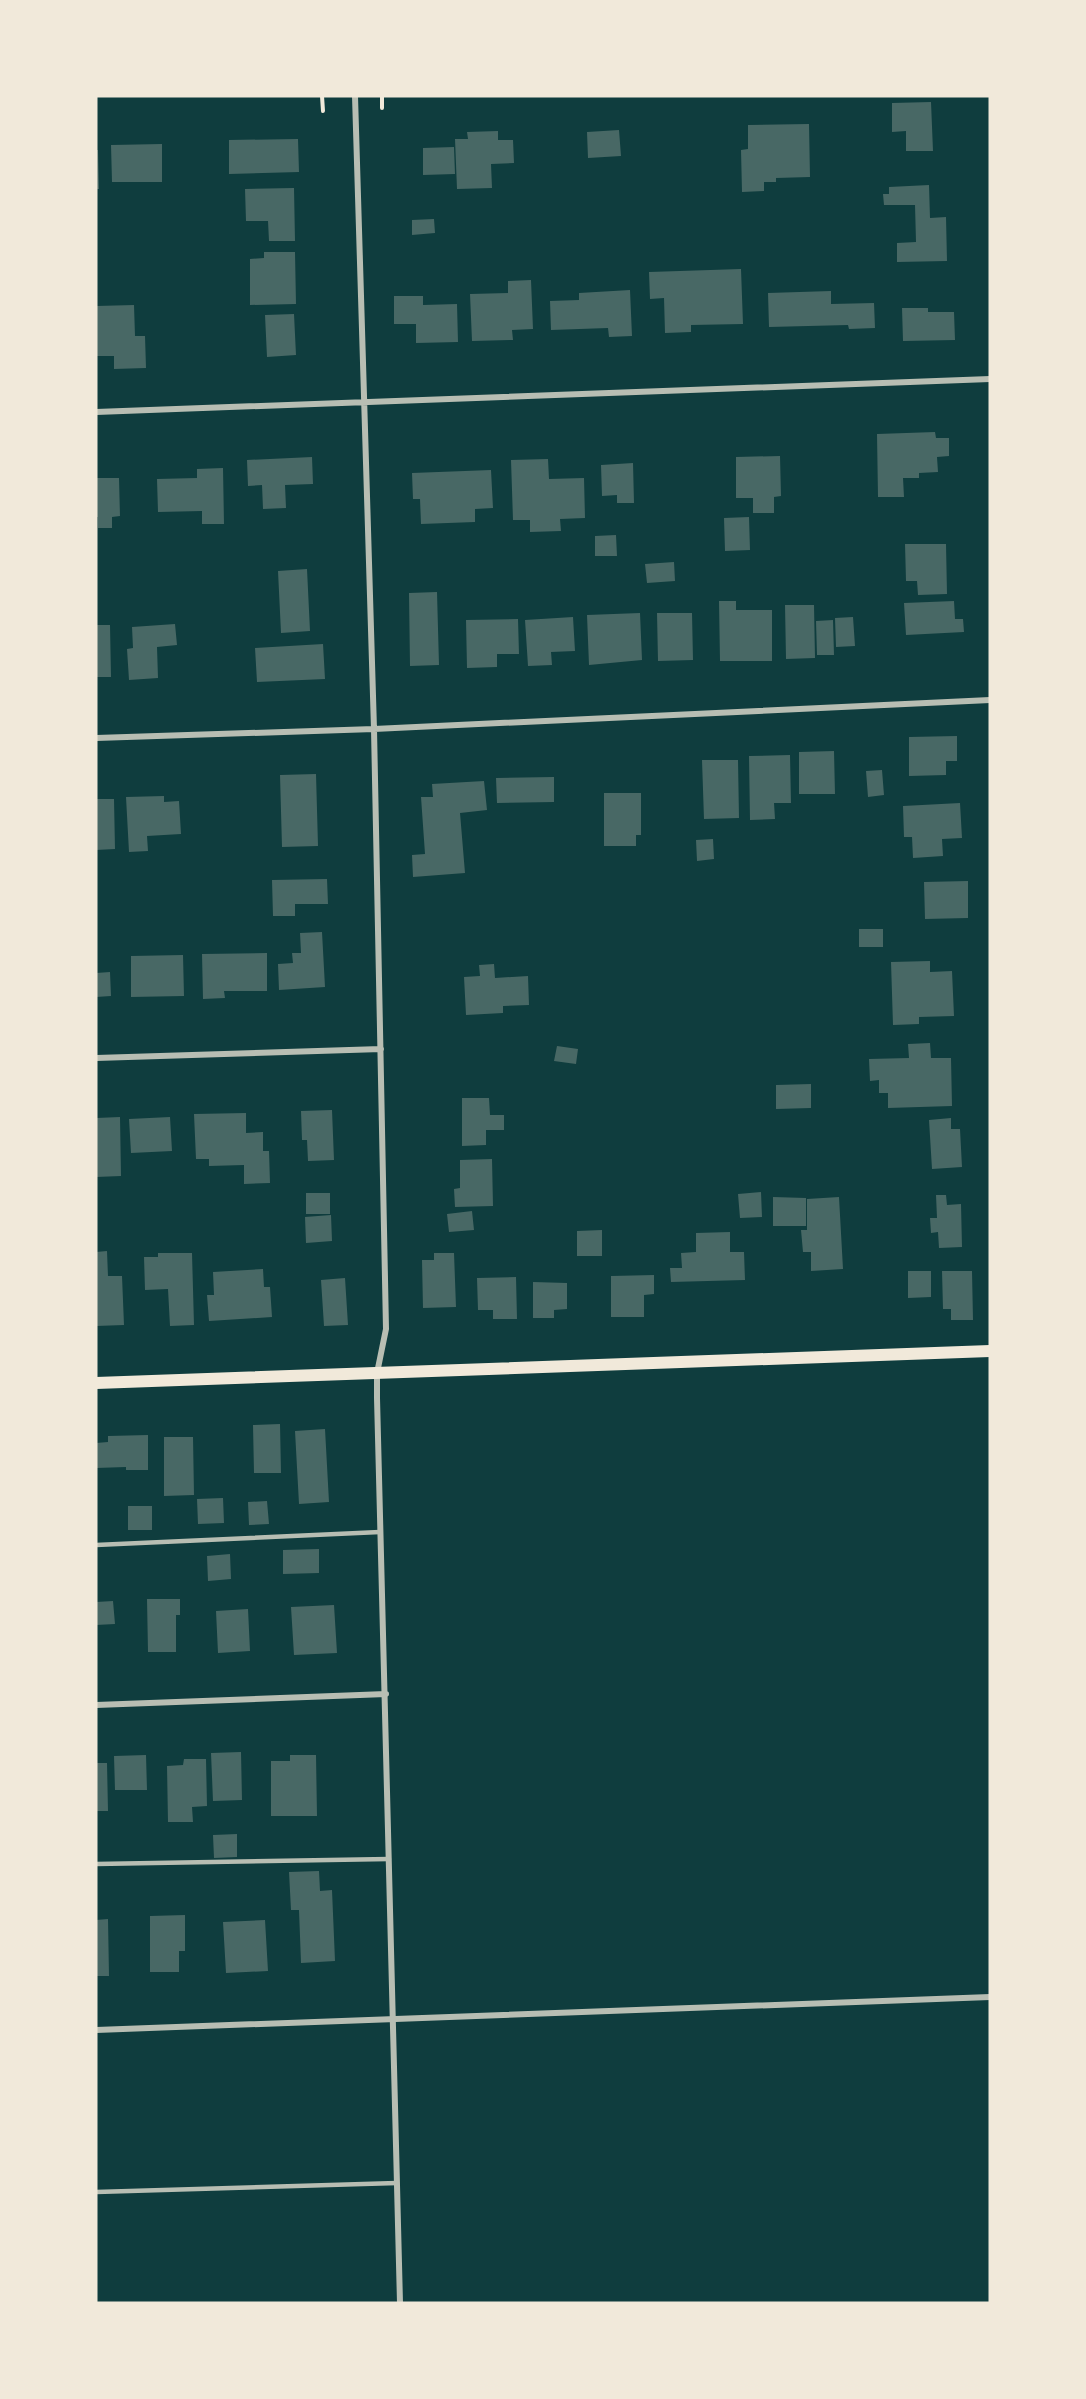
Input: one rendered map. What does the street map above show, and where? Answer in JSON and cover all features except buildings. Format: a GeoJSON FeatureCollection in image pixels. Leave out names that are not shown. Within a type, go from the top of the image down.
{"type":"FeatureCollection","features":[{"type":"Feature","properties":{"kind":"main road"},"geometry":{"type":"LineString","coordinates":[[96,1383],[990,1351]]}},
{"type":"Feature","properties":{"kind":"street"},"geometry":{"type":"LineString","coordinates":[[355,96],[381,1049],[386,1329],[377,1373],[400,2303]]}},
{"type":"Feature","properties":{"kind":"street"},"geometry":{"type":"LineString","coordinates":[[96,412],[990,379]]}},
{"type":"Feature","properties":{"kind":"street"},"geometry":{"type":"LineString","coordinates":[[96,738],[374,729],[990,700]]}},
{"type":"Feature","properties":{"kind":"street"},"geometry":{"type":"LineString","coordinates":[[96,1058],[381,1049]]}},
{"type":"Feature","properties":{"kind":"street"},"geometry":{"type":"LineString","coordinates":[[96,1705],[386,1694]]}},
{"type":"Feature","properties":{"kind":"street"},"geometry":{"type":"LineString","coordinates":[[96,2030],[990,1997]]}},
{"type":"Feature","properties":{"kind":"lane"},"geometry":{"type":"LineString","coordinates":[[96,1545],[380,1532]]}},
{"type":"Feature","properties":{"kind":"lane"},"geometry":{"type":"LineString","coordinates":[[96,1863],[389,1858]]}},
{"type":"Feature","properties":{"kind":"lane"},"geometry":{"type":"LineString","coordinates":[[96,2193],[397,2183]]}},
{"type":"Feature","properties":{"kind":"path"},"geometry":{"type":"LineString","coordinates":[[322,96],[323,111]]}},
{"type":"Feature","properties":{"kind":"path"},"geometry":{"type":"LineString","coordinates":[[382,96],[382,108]]}}]}
